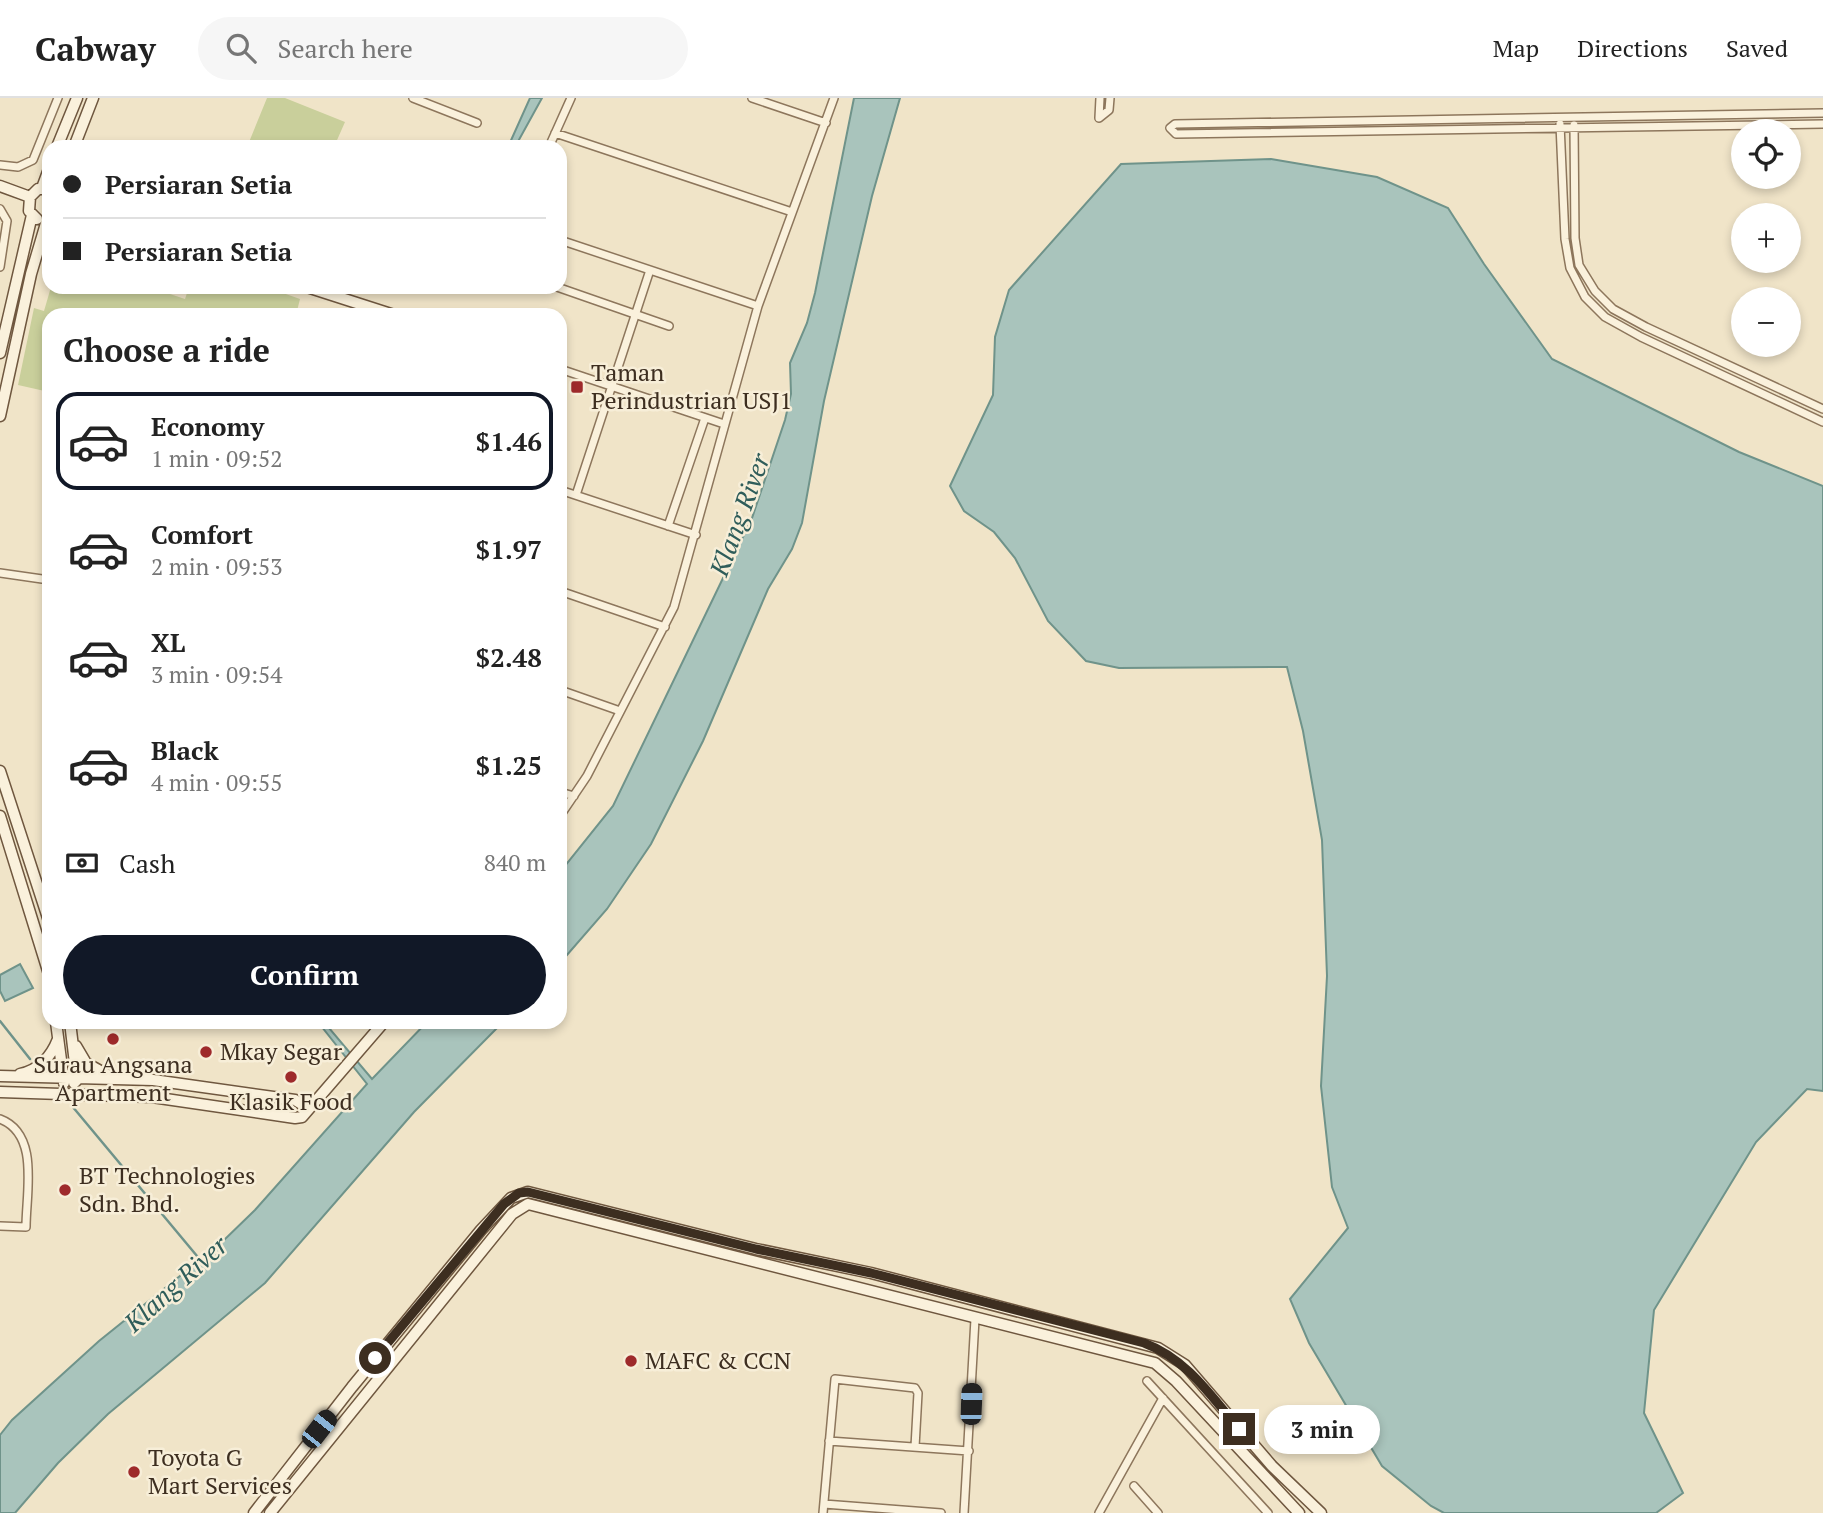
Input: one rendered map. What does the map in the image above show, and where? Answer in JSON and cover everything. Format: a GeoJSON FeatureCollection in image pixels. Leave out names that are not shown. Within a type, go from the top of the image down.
{"type":"FeatureCollection","features":[{"type":"Feature","properties":{"kind":"street"},"geometry":{"type":"LineString","coordinates":[[1,166],[18,167],[33,160],[58,98]]}},
{"type":"Feature","properties":{"kind":"street"},"geometry":{"type":"LineString","coordinates":[[60,140],[77,98]]}},
{"type":"Feature","properties":{"kind":"street"},"geometry":{"type":"LineString","coordinates":[[77,140],[93,98]]}},
{"type":"Feature","properties":{"kind":"street"},"geometry":{"type":"LineString","coordinates":[[413,98],[477,123]]}},
{"type":"Feature","properties":{"kind":"street"},"geometry":{"type":"LineString","coordinates":[[552,140],[571,98]]}},
{"type":"Feature","properties":{"kind":"street"},"geometry":{"type":"LineString","coordinates":[[752,98],[826,123]]}},
{"type":"Feature","properties":{"kind":"street"},"geometry":{"type":"LineString","coordinates":[[567,806],[665,627],[684,580],[758,306],[834,98]]}},
{"type":"Feature","properties":{"kind":"street"},"geometry":{"type":"LineString","coordinates":[[1100,98],[1099,118],[1109,110],[1110,98]]}},
{"type":"Feature","properties":{"kind":"street"},"geometry":{"type":"LineString","coordinates":[[1823,113],[1175,124],[1170,128],[1176,134],[1823,124]]}},
{"type":"Feature","properties":{"kind":"street"},"geometry":{"type":"LineString","coordinates":[[1560,117],[1565,239],[1570,268],[1585,297],[1605,317],[1641,337],[1823,422]]}},
{"type":"Feature","properties":{"kind":"street"},"geometry":{"type":"LineString","coordinates":[[1574,118],[1575,238],[1579,265],[1595,291],[1613,309],[1646,327],[1823,409]]}},
{"type":"Feature","properties":{"kind":"street"},"geometry":{"type":"LineString","coordinates":[[555,132],[792,212]]}},
{"type":"Feature","properties":{"kind":"street"},"geometry":{"type":"LineString","coordinates":[[0,186],[30,197],[42,191]]}},
{"type":"Feature","properties":{"kind":"street"},"geometry":{"type":"LineString","coordinates":[[0,353],[32,215],[28,206],[30,197]]}},
{"type":"Feature","properties":{"kind":"street"},"geometry":{"type":"LineString","coordinates":[[0,209],[7,220],[7,228],[0,267]]}},
{"type":"Feature","properties":{"kind":"street"},"geometry":{"type":"LineString","coordinates":[[32,215],[42,218]]}},
{"type":"Feature","properties":{"kind":"street"},"geometry":{"type":"LineString","coordinates":[[0,416],[3,386],[42,242]]}},
{"type":"Feature","properties":{"kind":"street"},"geometry":{"type":"LineString","coordinates":[[567,242],[758,306]]}},
{"type":"Feature","properties":{"kind":"street"},"geometry":{"type":"LineString","coordinates":[[576,495],[650,270]]}},
{"type":"Feature","properties":{"kind":"street"},"geometry":{"type":"LineString","coordinates":[[567,290],[669,326]]}},
{"type":"Feature","properties":{"kind":"street"},"geometry":{"type":"LineString","coordinates":[[329,294],[372,308]]}},
{"type":"Feature","properties":{"kind":"street"},"geometry":{"type":"LineString","coordinates":[[567,371],[724,424]]}},
{"type":"Feature","properties":{"kind":"street"},"geometry":{"type":"LineString","coordinates":[[668,526],[705,418]]}},
{"type":"Feature","properties":{"kind":"street"},"geometry":{"type":"LineString","coordinates":[[567,492],[696,535]]}},
{"type":"Feature","properties":{"kind":"street"},"geometry":{"type":"LineString","coordinates":[[0,573],[42,579]]}},
{"type":"Feature","properties":{"kind":"street"},"geometry":{"type":"LineString","coordinates":[[567,593],[665,627]]}},
{"type":"Feature","properties":{"kind":"street"},"geometry":{"type":"LineString","coordinates":[[567,693],[621,711]]}},
{"type":"Feature","properties":{"kind":"street"},"geometry":{"type":"LineString","coordinates":[[0,771],[42,899]]}},
{"type":"Feature","properties":{"kind":"street"},"geometry":{"type":"LineString","coordinates":[[567,794],[574,796]]}},
{"type":"Feature","properties":{"kind":"street"},"geometry":{"type":"LineString","coordinates":[[0,816],[42,951]]}},
{"type":"Feature","properties":{"kind":"street"},"geometry":{"type":"LineString","coordinates":[[57,1029],[62,1080],[69,1093]]}},
{"type":"Feature","properties":{"kind":"street"},"geometry":{"type":"LineString","coordinates":[[69,1093],[77,1080],[72,1029]]}},
{"type":"Feature","properties":{"kind":"street"},"geometry":{"type":"LineString","coordinates":[[0,1092],[152,1097],[295,1118],[302,1116],[378,1029]]}},
{"type":"Feature","properties":{"kind":"street"},"geometry":{"type":"LineString","coordinates":[[5,1076],[36,1069],[47,1059],[58,1037]]}},
{"type":"Feature","properties":{"kind":"street"},"geometry":{"type":"LineString","coordinates":[[73,1039],[86,1063],[118,1080]]}},
{"type":"Feature","properties":{"kind":"street"},"geometry":{"type":"LineString","coordinates":[[5,1076],[196,1084],[295,1100],[306,1111]]}},
{"type":"Feature","properties":{"kind":"street"},"geometry":{"type":"LineString","coordinates":[[0,1119],[17,1128],[26,1146],[26,1227],[0,1226]]}},
{"type":"Feature","properties":{"kind":"street"},"geometry":{"type":"LineString","coordinates":[[523,1193],[525,1205]]}},
{"type":"Feature","properties":{"kind":"street"},"geometry":{"type":"LineString","coordinates":[[254,1513],[428,1292],[504,1204],[523,1193],[540,1193],[756,1249],[848,1268],[1144,1343],[1168,1353],[1185,1365],[1272,1466],[1318,1512]]}},
{"type":"Feature","properties":{"kind":"street"},"geometry":{"type":"LineString","coordinates":[[270,1513],[512,1214],[525,1205],[538,1204],[975,1319],[1155,1363],[1299,1513]]}},
{"type":"Feature","properties":{"kind":"street"},"geometry":{"type":"LineString","coordinates":[[964,1513],[975,1319],[979,1301]]}},
{"type":"Feature","properties":{"kind":"street"},"geometry":{"type":"LineString","coordinates":[[824,1513],[837,1378],[915,1388],[918,1393],[915,1447]]}},
{"type":"Feature","properties":{"kind":"street"},"geometry":{"type":"LineString","coordinates":[[1147,1381],[1268,1513]]}},
{"type":"Feature","properties":{"kind":"street"},"geometry":{"type":"LineString","coordinates":[[1100,1513],[1163,1398]]}},
{"type":"Feature","properties":{"kind":"street"},"geometry":{"type":"LineString","coordinates":[[829,1441],[969,1451]]}},
{"type":"Feature","properties":{"kind":"street"},"geometry":{"type":"LineString","coordinates":[[1134,1486],[1158,1513]]}},
{"type":"Feature","properties":{"kind":"street"},"geometry":{"type":"LineString","coordinates":[[824,1504],[941,1513]]}},
{"type":"Feature","properties":{"kind":"green space"},"geometry":{"type":"Polygon","coordinates":[[[267,98],[285,98],[345,122],[337,140],[250,140],[267,98]]]}},
{"type":"Feature","properties":{"kind":"green space"},"geometry":{"type":"Polygon","coordinates":[[[49,294],[170,294],[185,299],[187,294],[286,294],[300,299],[298,308],[45,308],[49,294]]]}},
{"type":"Feature","properties":{"kind":"green space"},"geometry":{"type":"Polygon","coordinates":[[[34,308],[42,310],[42,390],[18,385],[34,308]]]}},
{"type":"Feature","properties":{"kind":"water"},"geometry":{"type":"Polygon","coordinates":[[[530,98],[542,98],[519,140],[511,140],[530,98]]]}},
{"type":"Feature","properties":{"kind":"water"},"geometry":{"type":"Polygon","coordinates":[[[854,98],[900,98],[872,196],[824,401],[802,523],[792,549],[768,589],[703,741],[651,844],[607,909],[567,955],[567,863],[613,806],[752,518],[785,420],[791,394],[790,363],[807,323],[854,98]]]}},
{"type":"Feature","properties":{"kind":"water"},"geometry":{"type":"Polygon","coordinates":[[[1271,159],[1377,177],[1448,208],[1484,264],[1552,359],[1739,452],[1823,486],[1823,1091],[1807,1089],[1756,1142],[1654,1310],[1644,1413],[1683,1493],[1656,1513],[1444,1513],[1431,1506],[1382,1466],[1309,1343],[1290,1299],[1348,1228],[1332,1187],[1321,1086],[1327,976],[1322,840],[1303,731],[1287,667],[1119,668],[1086,661],[1048,621],[1015,558],[994,532],[964,511],[950,486],[993,395],[995,337],[1009,290],[1121,164],[1271,159]]]}},
{"type":"Feature","properties":{"kind":"water"},"geometry":{"type":"Polygon","coordinates":[[[20,964],[33,988],[5,1001],[0,991],[0,975],[20,964]]]}},
{"type":"Feature","properties":{"kind":"water","name":"Klang River"},"geometry":{"type":"Polygon","coordinates":[[[324,1029],[330,1029],[372,1079],[420,1029],[496,1029],[414,1112],[265,1283],[108,1414],[58,1463],[15,1513],[0,1513],[0,1435],[12,1420],[99,1341],[221,1243],[255,1210],[367,1084],[324,1029]]]}},
{"type":"Feature","properties":{"kind":"waterway"},"geometry":{"type":"LineString","coordinates":[[0,1021],[30,1059]]}},
{"type":"Feature","properties":{"kind":"waterway","name":"Klang River"},"geometry":{"type":"LineString","coordinates":[[72,1106],[202,1262]]}},
{"type":"Feature","properties":{"kind":"place","name":"Taman Perindustrian USJ1"},"geometry":{"type":"Point","coordinates":[577,387]}},
{"type":"Feature","properties":{"kind":"place","name":"Surau Angsana Apartment"},"geometry":{"type":"Point","coordinates":[113,1039]}},
{"type":"Feature","properties":{"kind":"place","name":"Mkay Segar"},"geometry":{"type":"Point","coordinates":[206,1052]}},
{"type":"Feature","properties":{"kind":"place","name":"Klasik Food"},"geometry":{"type":"Point","coordinates":[291,1077]}},
{"type":"Feature","properties":{"kind":"place","name":"BT Technologies Sdn. Bhd."},"geometry":{"type":"Point","coordinates":[65,1190]}},
{"type":"Feature","properties":{"kind":"place","name":"MAFC & CCN"},"geometry":{"type":"Point","coordinates":[631,1361]}},
{"type":"Feature","properties":{"kind":"place","name":"Toyota G Mart Services"},"geometry":{"type":"Point","coordinates":[134,1472]}},
{"type":"Feature","properties":{"kind":"route"},"geometry":{"type":"LineString","coordinates":[[375,1358],[504,1204],[519,1193],[528,1192],[756,1249],[871,1273],[1144,1343],[1168,1353],[1185,1365],[1239,1429]]}}]}
